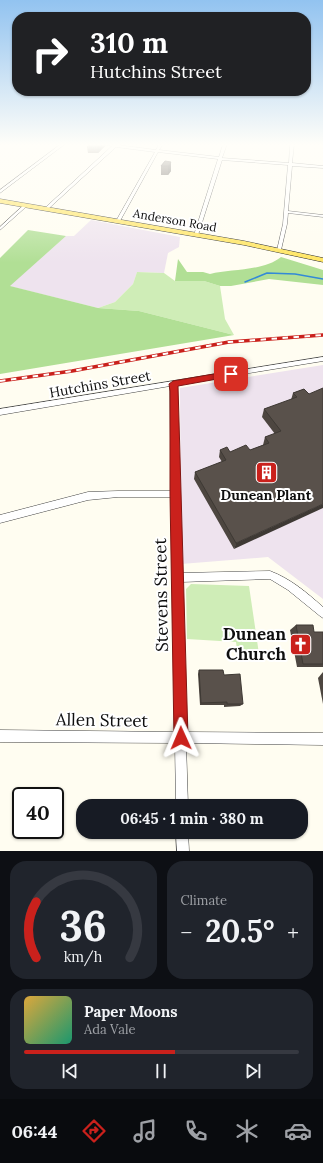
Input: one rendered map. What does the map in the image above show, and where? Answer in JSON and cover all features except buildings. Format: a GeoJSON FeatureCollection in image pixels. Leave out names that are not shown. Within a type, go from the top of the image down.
{"type":"FeatureCollection","features":[{"type":"Feature","properties":{"kind":"main road","name":"Anderson Road"},"geometry":{"type":"LineString","coordinates":[[0,201],[196,234],[323,260]]}},
{"type":"Feature","properties":{"kind":"street"},"geometry":{"type":"LineString","coordinates":[[0,192],[11,184]]}},
{"type":"Feature","properties":{"kind":"street"},"geometry":{"type":"LineString","coordinates":[[46,209],[74,184]]}},
{"type":"Feature","properties":{"kind":"street"},"geometry":{"type":"LineString","coordinates":[[118,221],[139,184]]}},
{"type":"Feature","properties":{"kind":"street"},"geometry":{"type":"LineString","coordinates":[[196,234],[212,184]]}},
{"type":"Feature","properties":{"kind":"street"},"geometry":{"type":"LineString","coordinates":[[279,250],[285,224],[288,184]]}},
{"type":"Feature","properties":{"kind":"street"},"geometry":{"type":"LineString","coordinates":[[0,229],[26,205]]}},
{"type":"Feature","properties":{"kind":"street"},"geometry":{"type":"LineString","coordinates":[[286,212],[323,216]]}},
{"type":"Feature","properties":{"kind":"street","name":"Hutchins Street"},"geometry":{"type":"LineString","coordinates":[[0,412],[323,358]]}},
{"type":"Feature","properties":{"kind":"street","name":"Stevens Street"},"geometry":{"type":"LineString","coordinates":[[173,384],[182,799]]}},
{"type":"Feature","properties":{"kind":"street"},"geometry":{"type":"LineString","coordinates":[[0,519],[88,496],[118,494],[175,494]]}},
{"type":"Feature","properties":{"kind":"street"},"geometry":{"type":"LineString","coordinates":[[178,578],[270,575],[300,593],[323,613]]}},
{"type":"Feature","properties":{"kind":"street","name":"Allen Street"},"geometry":{"type":"LineString","coordinates":[[0,736],[323,739]]}},
{"type":"Feature","properties":{"kind":"street"},"geometry":{"type":"LineString","coordinates":[[182,839],[183,851]]}},
{"type":"Feature","properties":{"kind":"shaded area"},"geometry":{"type":"Polygon","coordinates":[[[91,220],[180,237],[179,247],[168,253],[164,273],[137,272],[133,284],[115,302],[98,308],[9,286],[66,236],[74,236],[91,220]]]}},
{"type":"Feature","properties":{"kind":"shaded area"},"geometry":{"type":"Polygon","coordinates":[[[323,365],[323,599],[268,557],[181,564],[180,388],[323,365]]]}},
{"type":"Feature","properties":{"kind":"green space"},"geometry":{"type":"Polygon","coordinates":[[[28,230],[66,236],[10,286],[98,308],[139,311],[234,335],[0,374],[0,258],[28,230]]]}},
{"type":"Feature","properties":{"kind":"green space"},"geometry":{"type":"Polygon","coordinates":[[[281,257],[323,270],[323,285],[269,279],[231,286],[220,286],[204,281],[175,281],[178,259],[187,272],[203,272],[210,274],[266,265],[281,257]]]}},
{"type":"Feature","properties":{"kind":"green space"},"geometry":{"type":"Polygon","coordinates":[[[137,272],[164,273],[175,281],[204,281],[220,286],[225,319],[234,335],[139,311],[98,308],[115,302],[133,284],[137,272]]]}},
{"type":"Feature","properties":{"kind":"green space"},"geometry":{"type":"Polygon","coordinates":[[[191,584],[249,586],[259,654],[238,657],[236,642],[187,639],[186,589],[191,584]]]}},
{"type":"Feature","properties":{"kind":"waterway"},"geometry":{"type":"LineString","coordinates":[[245,282],[267,273],[295,274],[323,279]]}},
{"type":"Feature","properties":{"kind":"railway"},"geometry":{"type":"LineString","coordinates":[[0,381],[72,371],[229,342],[323,335]]}},
{"type":"Feature","properties":{"kind":"place","name":"Dunean Plant"},"geometry":{"type":"Point","coordinates":[266,473]}},
{"type":"Feature","properties":{"kind":"place","name":"Dunean Church"},"geometry":{"type":"Point","coordinates":[301,644]}},
{"type":"Feature","properties":{"kind":"route"},"geometry":{"type":"LineString","coordinates":[[181,738],[173,384],[231,374]]}}]}
